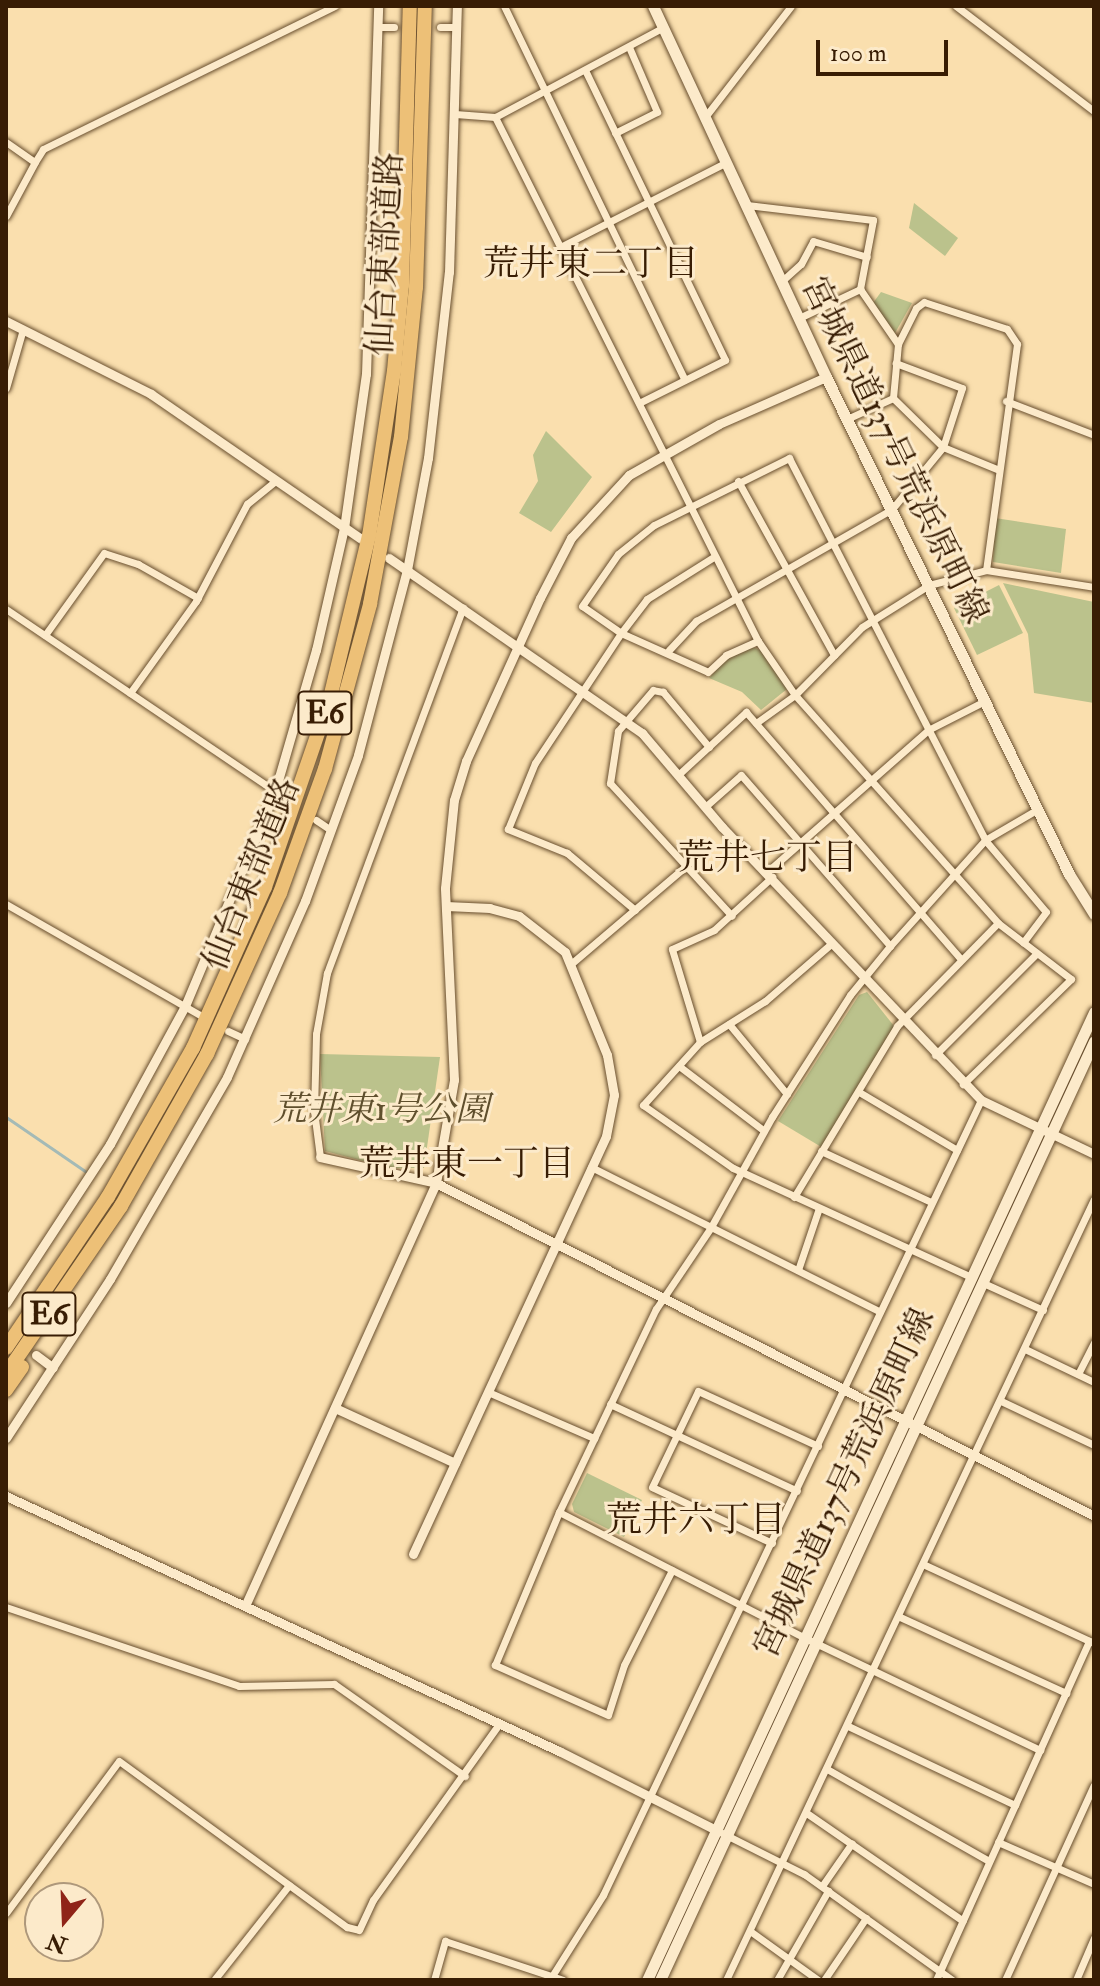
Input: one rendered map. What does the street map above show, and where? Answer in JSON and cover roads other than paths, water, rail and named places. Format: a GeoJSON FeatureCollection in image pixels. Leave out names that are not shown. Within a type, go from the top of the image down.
{"type":"FeatureCollection","features":[{"type":"Feature","properties":{"kind":"highway","name":"仙台東部道路"},"geometry":{"type":"LineString","coordinates":[[6,1348],[108,1197],[193,1048],[265,887],[322,725],[369,536],[394,371],[402,285],[410,6]]}},
{"type":"Feature","properties":{"kind":"highway","name":"仙台東部道路"},"geometry":{"type":"LineString","coordinates":[[6,1374],[90,1253],[179,1106],[255,951],[305,826],[349,689],[384,539],[408,386],[420,212],[425,6]]}},
{"type":"Feature","properties":{"kind":"highway"},"geometry":{"type":"LineString","coordinates":[[6,1390],[90,1253]]}},
{"type":"Feature","properties":{"kind":"main road","name":"宮城県道137号荒浜原町線"},"geometry":{"type":"LineString","coordinates":[[653,6],[826,377],[849,418],[1038,809],[1094,914]]}},
{"type":"Feature","properties":{"kind":"main road","name":"宮城県道137号荒浜原町線"},"geometry":{"type":"LineString","coordinates":[[647,1980],[1045,1131],[1094,1012]]}},
{"type":"Feature","properties":{"kind":"main road","name":"宮城県道137号荒浜原町線"},"geometry":{"type":"LineString","coordinates":[[1045,1131],[1094,1041]]}},
{"type":"Feature","properties":{"kind":"main road","name":"宮城県道137号荒浜原町線"},"geometry":{"type":"LineString","coordinates":[[660,1980],[719,1831]]}},
{"type":"Feature","properties":{"kind":"street"},"geometry":{"type":"LineString","coordinates":[[6,216],[43,149],[335,6]]}},
{"type":"Feature","properties":{"kind":"street"},"geometry":{"type":"LineString","coordinates":[[6,1303],[110,1144],[185,1006],[275,791],[316,650],[344,528],[366,374],[378,6]]}},
{"type":"Feature","properties":{"kind":"street"},"geometry":{"type":"LineString","coordinates":[[6,1438],[53,1368],[188,1149],[245,1039],[331,830],[373,704],[407,570],[428,458],[448,285],[457,6]]}},
{"type":"Feature","properties":{"kind":"street"},"geometry":{"type":"LineString","coordinates":[[504,6],[542,92],[685,380]]}},
{"type":"Feature","properties":{"kind":"street"},"geometry":{"type":"LineString","coordinates":[[705,117],[791,6]]}},
{"type":"Feature","properties":{"kind":"street"},"geometry":{"type":"LineString","coordinates":[[956,6],[1094,111]]}},
{"type":"Feature","properties":{"kind":"street"},"geometry":{"type":"LineString","coordinates":[[378,27],[394,27]]}},
{"type":"Feature","properties":{"kind":"street"},"geometry":{"type":"LineString","coordinates":[[440,27],[456,27]]}},
{"type":"Feature","properties":{"kind":"street"},"geometry":{"type":"LineString","coordinates":[[455,114],[495,117],[662,28]]}},
{"type":"Feature","properties":{"kind":"street"},"geometry":{"type":"LineString","coordinates":[[615,133],[657,112],[629,47]]}},
{"type":"Feature","properties":{"kind":"street"},"geometry":{"type":"LineString","coordinates":[[585,70],[725,360],[639,403]]}},
{"type":"Feature","properties":{"kind":"street"},"geometry":{"type":"LineString","coordinates":[[495,117],[639,403],[712,558],[758,641],[795,695],[998,923],[1071,979],[963,1084]]}},
{"type":"Feature","properties":{"kind":"street"},"geometry":{"type":"LineString","coordinates":[[6,142],[35,162]]}},
{"type":"Feature","properties":{"kind":"street"},"geometry":{"type":"LineString","coordinates":[[560,247],[727,162]]}},
{"type":"Feature","properties":{"kind":"street"},"geometry":{"type":"LineString","coordinates":[[747,205],[873,220],[860,289],[898,344]]}},
{"type":"Feature","properties":{"kind":"street"},"geometry":{"type":"LineString","coordinates":[[783,280],[801,264],[813,241],[867,257]]}},
{"type":"Feature","properties":{"kind":"street"},"geometry":{"type":"LineString","coordinates":[[799,318],[860,289]]}},
{"type":"Feature","properties":{"kind":"street"},"geometry":{"type":"LineString","coordinates":[[893,398],[898,344],[916,308],[924,302],[1007,329],[1017,344],[1006,401],[986,570]]}},
{"type":"Feature","properties":{"kind":"street"},"geometry":{"type":"LineString","coordinates":[[6,321],[151,394],[360,538]]}},
{"type":"Feature","properties":{"kind":"street"},"geometry":{"type":"LineString","coordinates":[[6,388],[23,329]]}},
{"type":"Feature","properties":{"kind":"street"},"geometry":{"type":"LineString","coordinates":[[669,650],[696,621],[892,509],[943,447],[962,388],[896,363]]}},
{"type":"Feature","properties":{"kind":"street"},"geometry":{"type":"LineString","coordinates":[[245,1606],[436,1183],[454,1080],[446,906],[447,843],[458,784],[558,559],[586,516],[614,487],[662,454],[826,377]]}},
{"type":"Feature","properties":{"kind":"street"},"geometry":{"type":"LineString","coordinates":[[849,418],[893,398]]}},
{"type":"Feature","properties":{"kind":"street"},"geometry":{"type":"LineString","coordinates":[[893,398],[943,447],[997,469]]}},
{"type":"Feature","properties":{"kind":"street"},"geometry":{"type":"LineString","coordinates":[[1006,401],[1094,435]]}},
{"type":"Feature","properties":{"kind":"street"},"geometry":{"type":"LineString","coordinates":[[758,641],[726,655],[708,672],[669,650],[621,633],[582,606],[618,554],[687,505],[789,458],[985,840],[1046,912],[1023,942]]}},
{"type":"Feature","properties":{"kind":"street"},"geometry":{"type":"LineString","coordinates":[[130,693],[198,598],[247,504],[277,480]]}},
{"type":"Feature","properties":{"kind":"street"},"geometry":{"type":"LineString","coordinates":[[738,481],[783,571],[834,655]]}},
{"type":"Feature","properties":{"kind":"street"},"geometry":{"type":"LineString","coordinates":[[45,635],[104,553],[138,564],[198,598]]}},
{"type":"Feature","properties":{"kind":"street"},"geometry":{"type":"LineString","coordinates":[[389,558],[625,720],[902,1021],[981,1100],[1094,1154]]}},
{"type":"Feature","properties":{"kind":"street"},"geometry":{"type":"LineString","coordinates":[[635,910],[567,853],[508,829],[535,763],[581,689],[621,633],[647,599],[712,558]]}},
{"type":"Feature","properties":{"kind":"street"},"geometry":{"type":"LineString","coordinates":[[756,723],[795,695],[871,621],[929,585],[986,570],[1094,587]]}},
{"type":"Feature","properties":{"kind":"street"},"geometry":{"type":"LineString","coordinates":[[463,608],[327,973],[316,1034],[314,1111],[320,1157],[436,1183],[1094,1516]]}},
{"type":"Feature","properties":{"kind":"street"},"geometry":{"type":"LineString","coordinates":[[6,609],[288,800]]}},
{"type":"Feature","properties":{"kind":"street"},"geometry":{"type":"LineString","coordinates":[[709,747],[663,692],[653,690],[618,731],[610,783],[732,916]]}},
{"type":"Feature","properties":{"kind":"street"},"geometry":{"type":"LineString","coordinates":[[700,1042],[672,949],[732,916],[799,842],[928,730],[985,701]]}},
{"type":"Feature","properties":{"kind":"street"},"geometry":{"type":"LineString","coordinates":[[678,775],[746,712],[961,959]]}},
{"type":"Feature","properties":{"kind":"street"},"geometry":{"type":"LineString","coordinates":[[705,807],[741,775],[890,946]]}},
{"type":"Feature","properties":{"kind":"street"},"geometry":{"type":"LineString","coordinates":[[672,1570],[624,1665],[608,1715],[495,1665],[559,1512],[610,1404],[664,1298],[711,1227],[763,1130],[864,979],[890,946],[985,840],[1038,809]]}},
{"type":"Feature","properties":{"kind":"street"},"geometry":{"type":"LineString","coordinates":[[316,820],[331,830]]}},
{"type":"Feature","properties":{"kind":"street"},"geometry":{"type":"LineString","coordinates":[[572,963],[686,866]]}},
{"type":"Feature","properties":{"kind":"street"},"geometry":{"type":"LineString","coordinates":[[6,904],[200,1015]]}},
{"type":"Feature","properties":{"kind":"street"},"geometry":{"type":"LineString","coordinates":[[413,1554],[591,1167],[611,1120],[614,1082],[572,963],[552,938],[519,916],[446,906]]}},
{"type":"Feature","properties":{"kind":"street"},"geometry":{"type":"LineString","coordinates":[[794,1197],[902,1021],[998,923]]}},
{"type":"Feature","properties":{"kind":"street"},"geometry":{"type":"LineString","coordinates":[[832,943],[765,1001],[700,1042],[643,1105],[739,1171],[1043,1310]]}},
{"type":"Feature","properties":{"kind":"street"},"geometry":{"type":"LineString","coordinates":[[935,1055],[1037,953]]}},
{"type":"Feature","properties":{"kind":"street"},"geometry":{"type":"LineString","coordinates":[[729,1024],[787,1094]]}},
{"type":"Feature","properties":{"kind":"street"},"geometry":{"type":"LineString","coordinates":[[228,1031],[245,1039]]}},
{"type":"Feature","properties":{"kind":"street"},"geometry":{"type":"LineString","coordinates":[[679,1066],[763,1130]]}},
{"type":"Feature","properties":{"kind":"street"},"geometry":{"type":"LineString","coordinates":[[859,1092],[957,1150]]}},
{"type":"Feature","properties":{"kind":"street"},"geometry":{"type":"LineString","coordinates":[[552,1976],[603,1895],[651,1798],[981,1100]]}},
{"type":"Feature","properties":{"kind":"street"},"geometry":{"type":"LineString","coordinates":[[821,1151],[931,1202]]}},
{"type":"Feature","properties":{"kind":"street"},"geometry":{"type":"LineString","coordinates":[[591,1167],[880,1312]]}},
{"type":"Feature","properties":{"kind":"street"},"geometry":{"type":"LineString","coordinates":[[726,1980],[808,1814],[1094,1199]]}},
{"type":"Feature","properties":{"kind":"street"},"geometry":{"type":"LineString","coordinates":[[798,1270],[819,1208]]}},
{"type":"Feature","properties":{"kind":"street"},"geometry":{"type":"LineString","coordinates":[[1078,1374],[1094,1342]]}},
{"type":"Feature","properties":{"kind":"street"},"geometry":{"type":"LineString","coordinates":[[1025,1349],[1094,1382]]}},
{"type":"Feature","properties":{"kind":"street"},"geometry":{"type":"LineString","coordinates":[[36,1355],[53,1368]]}},
{"type":"Feature","properties":{"kind":"street"},"geometry":{"type":"LineString","coordinates":[[772,1543],[652,1487],[676,1436],[698,1391],[818,1446]]}},
{"type":"Feature","properties":{"kind":"street"},"geometry":{"type":"LineString","coordinates":[[488,1392],[594,1438]]}},
{"type":"Feature","properties":{"kind":"street"},"geometry":{"type":"LineString","coordinates":[[1001,1401],[1094,1445]]}},
{"type":"Feature","properties":{"kind":"street"},"geometry":{"type":"LineString","coordinates":[[610,1404],[797,1491]]}},
{"type":"Feature","properties":{"kind":"street"},"geometry":{"type":"LineString","coordinates":[[335,1408],[455,1463]]}},
{"type":"Feature","properties":{"kind":"street"},"geometry":{"type":"LineString","coordinates":[[6,1496],[499,1724],[784,1862],[952,1980]]}},
{"type":"Feature","properties":{"kind":"street"},"geometry":{"type":"LineString","coordinates":[[559,1512],[808,1640],[1040,1750]]}},
{"type":"Feature","properties":{"kind":"street"},"geometry":{"type":"LineString","coordinates":[[925,1565],[1091,1642],[936,1980]]}},
{"type":"Feature","properties":{"kind":"street"},"geometry":{"type":"LineString","coordinates":[[6,1607],[239,1686],[334,1684],[465,1776]]}},
{"type":"Feature","properties":{"kind":"street"},"geometry":{"type":"LineString","coordinates":[[900,1617],[1066,1693]]}},
{"type":"Feature","properties":{"kind":"street"},"geometry":{"type":"LineString","coordinates":[[6,1913],[119,1761],[289,1885],[359,1930],[373,1900],[465,1776],[499,1724]]}},
{"type":"Feature","properties":{"kind":"street"},"geometry":{"type":"LineString","coordinates":[[848,1726],[1015,1805]]}},
{"type":"Feature","properties":{"kind":"street"},"geometry":{"type":"LineString","coordinates":[[827,1769],[989,1861]]}},
{"type":"Feature","properties":{"kind":"street"},"geometry":{"type":"LineString","coordinates":[[1005,1980],[1094,1785]]}},
{"type":"Feature","properties":{"kind":"street"},"geometry":{"type":"LineString","coordinates":[[808,1814],[963,1921]]}},
{"type":"Feature","properties":{"kind":"street"},"geometry":{"type":"LineString","coordinates":[[998,1842],[1094,1884]]}},
{"type":"Feature","properties":{"kind":"street"},"geometry":{"type":"LineString","coordinates":[[777,1980],[852,1843]]}},
{"type":"Feature","properties":{"kind":"street"},"geometry":{"type":"LineString","coordinates":[[214,1980],[289,1885]]}},
{"type":"Feature","properties":{"kind":"street"},"geometry":{"type":"LineString","coordinates":[[824,1980],[866,1918]]}},
{"type":"Feature","properties":{"kind":"street"},"geometry":{"type":"LineString","coordinates":[[750,1931],[818,1980]]}},
{"type":"Feature","properties":{"kind":"street"},"geometry":{"type":"LineString","coordinates":[[1076,1980],[1094,1938]]}},
{"type":"Feature","properties":{"kind":"street"},"geometry":{"type":"LineString","coordinates":[[434,1980],[445,1941],[563,1980]]}},
{"type":"Feature","properties":{"kind":"waterway"},"geometry":{"type":"LineString","coordinates":[[6,1117],[85,1171]]}},
{"type":"Feature","properties":{"kind":"district","name":"荒井東二丁目"},"geometry":{"type":"Point","coordinates":[591,264]}},
{"type":"Feature","properties":{"kind":"district","name":"荒井七丁目"},"geometry":{"type":"Point","coordinates":[768,858]}},
{"type":"Feature","properties":{"kind":"district","name":"荒井東一丁目"},"geometry":{"type":"Point","coordinates":[467,1164]}},
{"type":"Feature","properties":{"kind":"district","name":"荒井六丁目"},"geometry":{"type":"Point","coordinates":[696,1520]}},
{"type":"Feature","properties":{"kind":"park label","name":"荒井東1号公園"},"geometry":{"type":"Point","coordinates":[381,1110]}}]}
